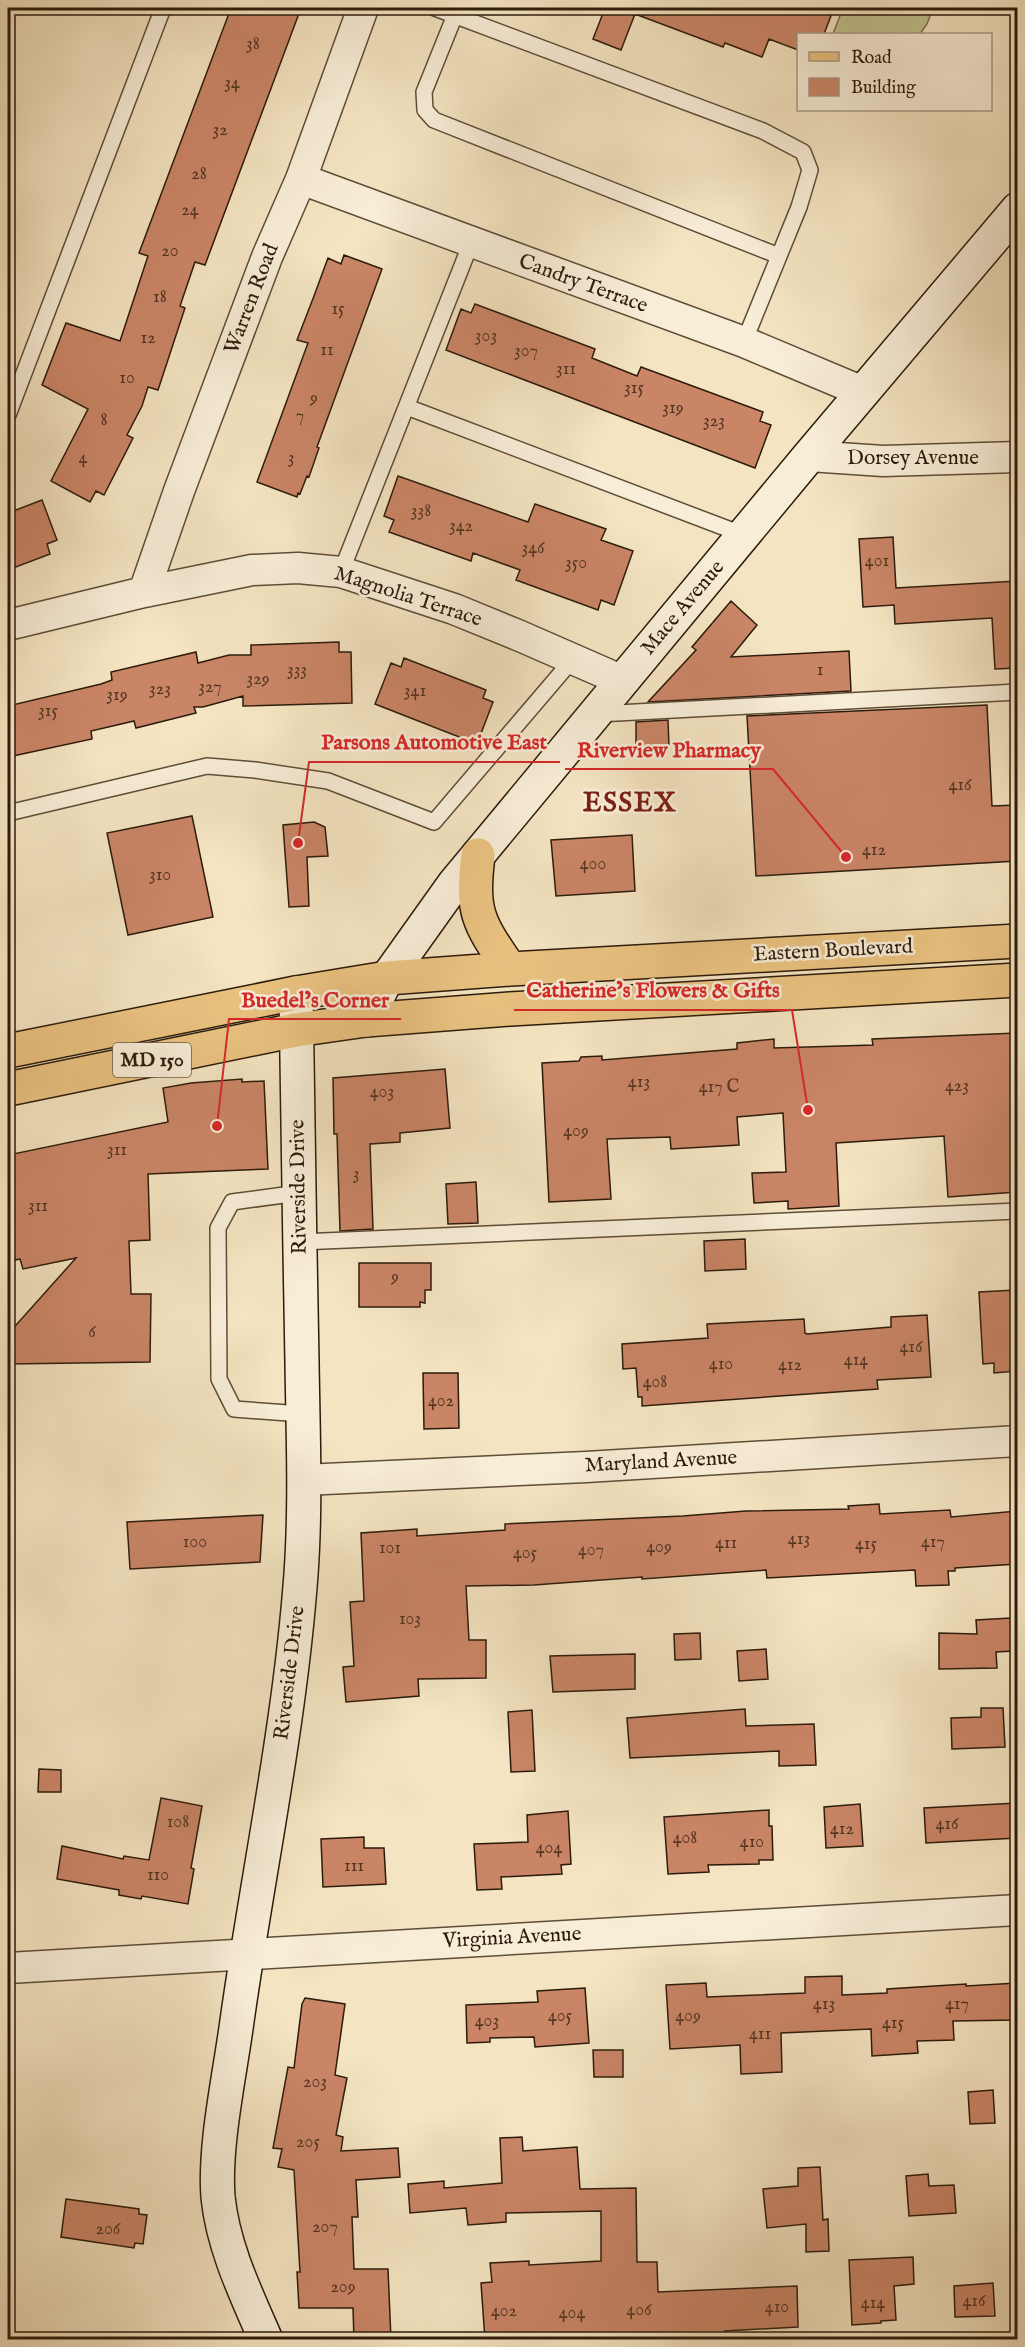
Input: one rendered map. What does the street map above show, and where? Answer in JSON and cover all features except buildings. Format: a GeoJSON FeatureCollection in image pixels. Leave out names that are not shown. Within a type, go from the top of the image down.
{"type":"FeatureCollection","features":[{"type":"Feature","properties":{"kind":"main road"},"geometry":{"type":"LineString","coordinates":[[478,855],[474,889],[478,917],[484,932],[510,969]]}},
{"type":"Feature","properties":{"kind":"main road"},"geometry":{"type":"LineString","coordinates":[[1016,942],[1017,980]]}},
{"type":"Feature","properties":{"kind":"main road","name":"Eastern Boulevard"},"geometry":{"type":"LineString","coordinates":[[8,1051],[296,993],[387,978],[510,969],[1016,942]]}},
{"type":"Feature","properties":{"kind":"main road","name":"Eastern Boulevard"},"geometry":{"type":"LineString","coordinates":[[8,1089],[296,1030],[366,1020],[510,1009],[1017,980]]}},
{"type":"Feature","properties":{"kind":"street","name":"Warren Road"},"geometry":{"type":"LineString","coordinates":[[144,592],[178,491],[267,257],[301,178],[363,8]]}},
{"type":"Feature","properties":{"kind":"street","name":"Candry Terrace"},"geometry":{"type":"LineString","coordinates":[[301,178],[471,243],[744,342],[863,392]]}},
{"type":"Feature","properties":{"kind":"street","name":"Mace Avenue"},"geometry":{"type":"LineString","coordinates":[[366,1020],[387,978],[454,884],[809,456],[1016,212]]}},
{"type":"Feature","properties":{"kind":"street","name":"Dorsey Avenue"},"geometry":{"type":"LineString","coordinates":[[809,456],[884,461],[1017,457]]}},
{"type":"Feature","properties":{"kind":"street","name":"Magnolia Terrace"},"geometry":{"type":"LineString","coordinates":[[8,625],[144,592],[252,570],[298,568],[341,572],[454,609],[623,681]]}},
{"type":"Feature","properties":{"kind":"street","name":"Riverside Drive"},"geometry":{"type":"LineString","coordinates":[[266,2340],[224,2231],[218,2196],[221,2140],[246,1953],[273,1805],[295,1643],[301,1570],[303,1480],[296,993]]}},
{"type":"Feature","properties":{"kind":"street","name":"Maryland Avenue"},"geometry":{"type":"LineString","coordinates":[[303,1480],[586,1467],[1017,1441]]}},
{"type":"Feature","properties":{"kind":"street","name":"Virginia Avenue"},"geometry":{"type":"LineString","coordinates":[[8,1968],[1017,1910]]}},
{"type":"Feature","properties":{"kind":"lane"},"geometry":{"type":"LineString","coordinates":[[8,415],[163,8]]}},
{"type":"Feature","properties":{"kind":"lane"},"geometry":{"type":"LineString","coordinates":[[435,8],[763,131],[803,152],[810,170],[799,207],[744,342]]}},
{"type":"Feature","properties":{"kind":"lane"},"geometry":{"type":"LineString","coordinates":[[455,15],[424,92],[425,110],[434,120],[779,256]]}},
{"type":"Feature","properties":{"kind":"lane"},"geometry":{"type":"LineString","coordinates":[[341,572],[471,243]]}},
{"type":"Feature","properties":{"kind":"lane"},"geometry":{"type":"LineString","coordinates":[[407,407],[744,535]]}},
{"type":"Feature","properties":{"kind":"lane"},"geometry":{"type":"LineString","coordinates":[[8,813],[207,766],[255,770],[328,781],[434,822],[573,659]]}},
{"type":"Feature","properties":{"kind":"lane"},"geometry":{"type":"LineString","coordinates":[[596,714],[1017,692]]}},
{"type":"Feature","properties":{"kind":"lane"},"geometry":{"type":"LineString","coordinates":[[299,1193],[232,1202],[218,1228],[219,1379],[234,1409],[302,1414]]}},
{"type":"Feature","properties":{"kind":"lane"},"geometry":{"type":"LineString","coordinates":[[300,1242],[1017,1211]]}},
{"type":"Feature","properties":{"kind":"green space"},"geometry":{"type":"Polygon","coordinates":[[[843,8],[933,8],[921,33],[833,33],[843,8]]]}},
{"type":"Feature","properties":{"kind":"place","name":"Parsons Automotive East"},"geometry":{"type":"Point","coordinates":[298,843]}},
{"type":"Feature","properties":{"kind":"place","name":"Riverview Pharmacy"},"geometry":{"type":"Point","coordinates":[846,857]}},
{"type":"Feature","properties":{"kind":"place","name":"Catherine’s Flowers & Gifts"},"geometry":{"type":"Point","coordinates":[808,1110]}},
{"type":"Feature","properties":{"kind":"place","name":"Buedel’s Corner"},"geometry":{"type":"Point","coordinates":[217,1126]}},
{"type":"Feature","properties":{"kind":"district","name":"ESSEX"},"geometry":{"type":"Point","coordinates":[630,804]}}]}
